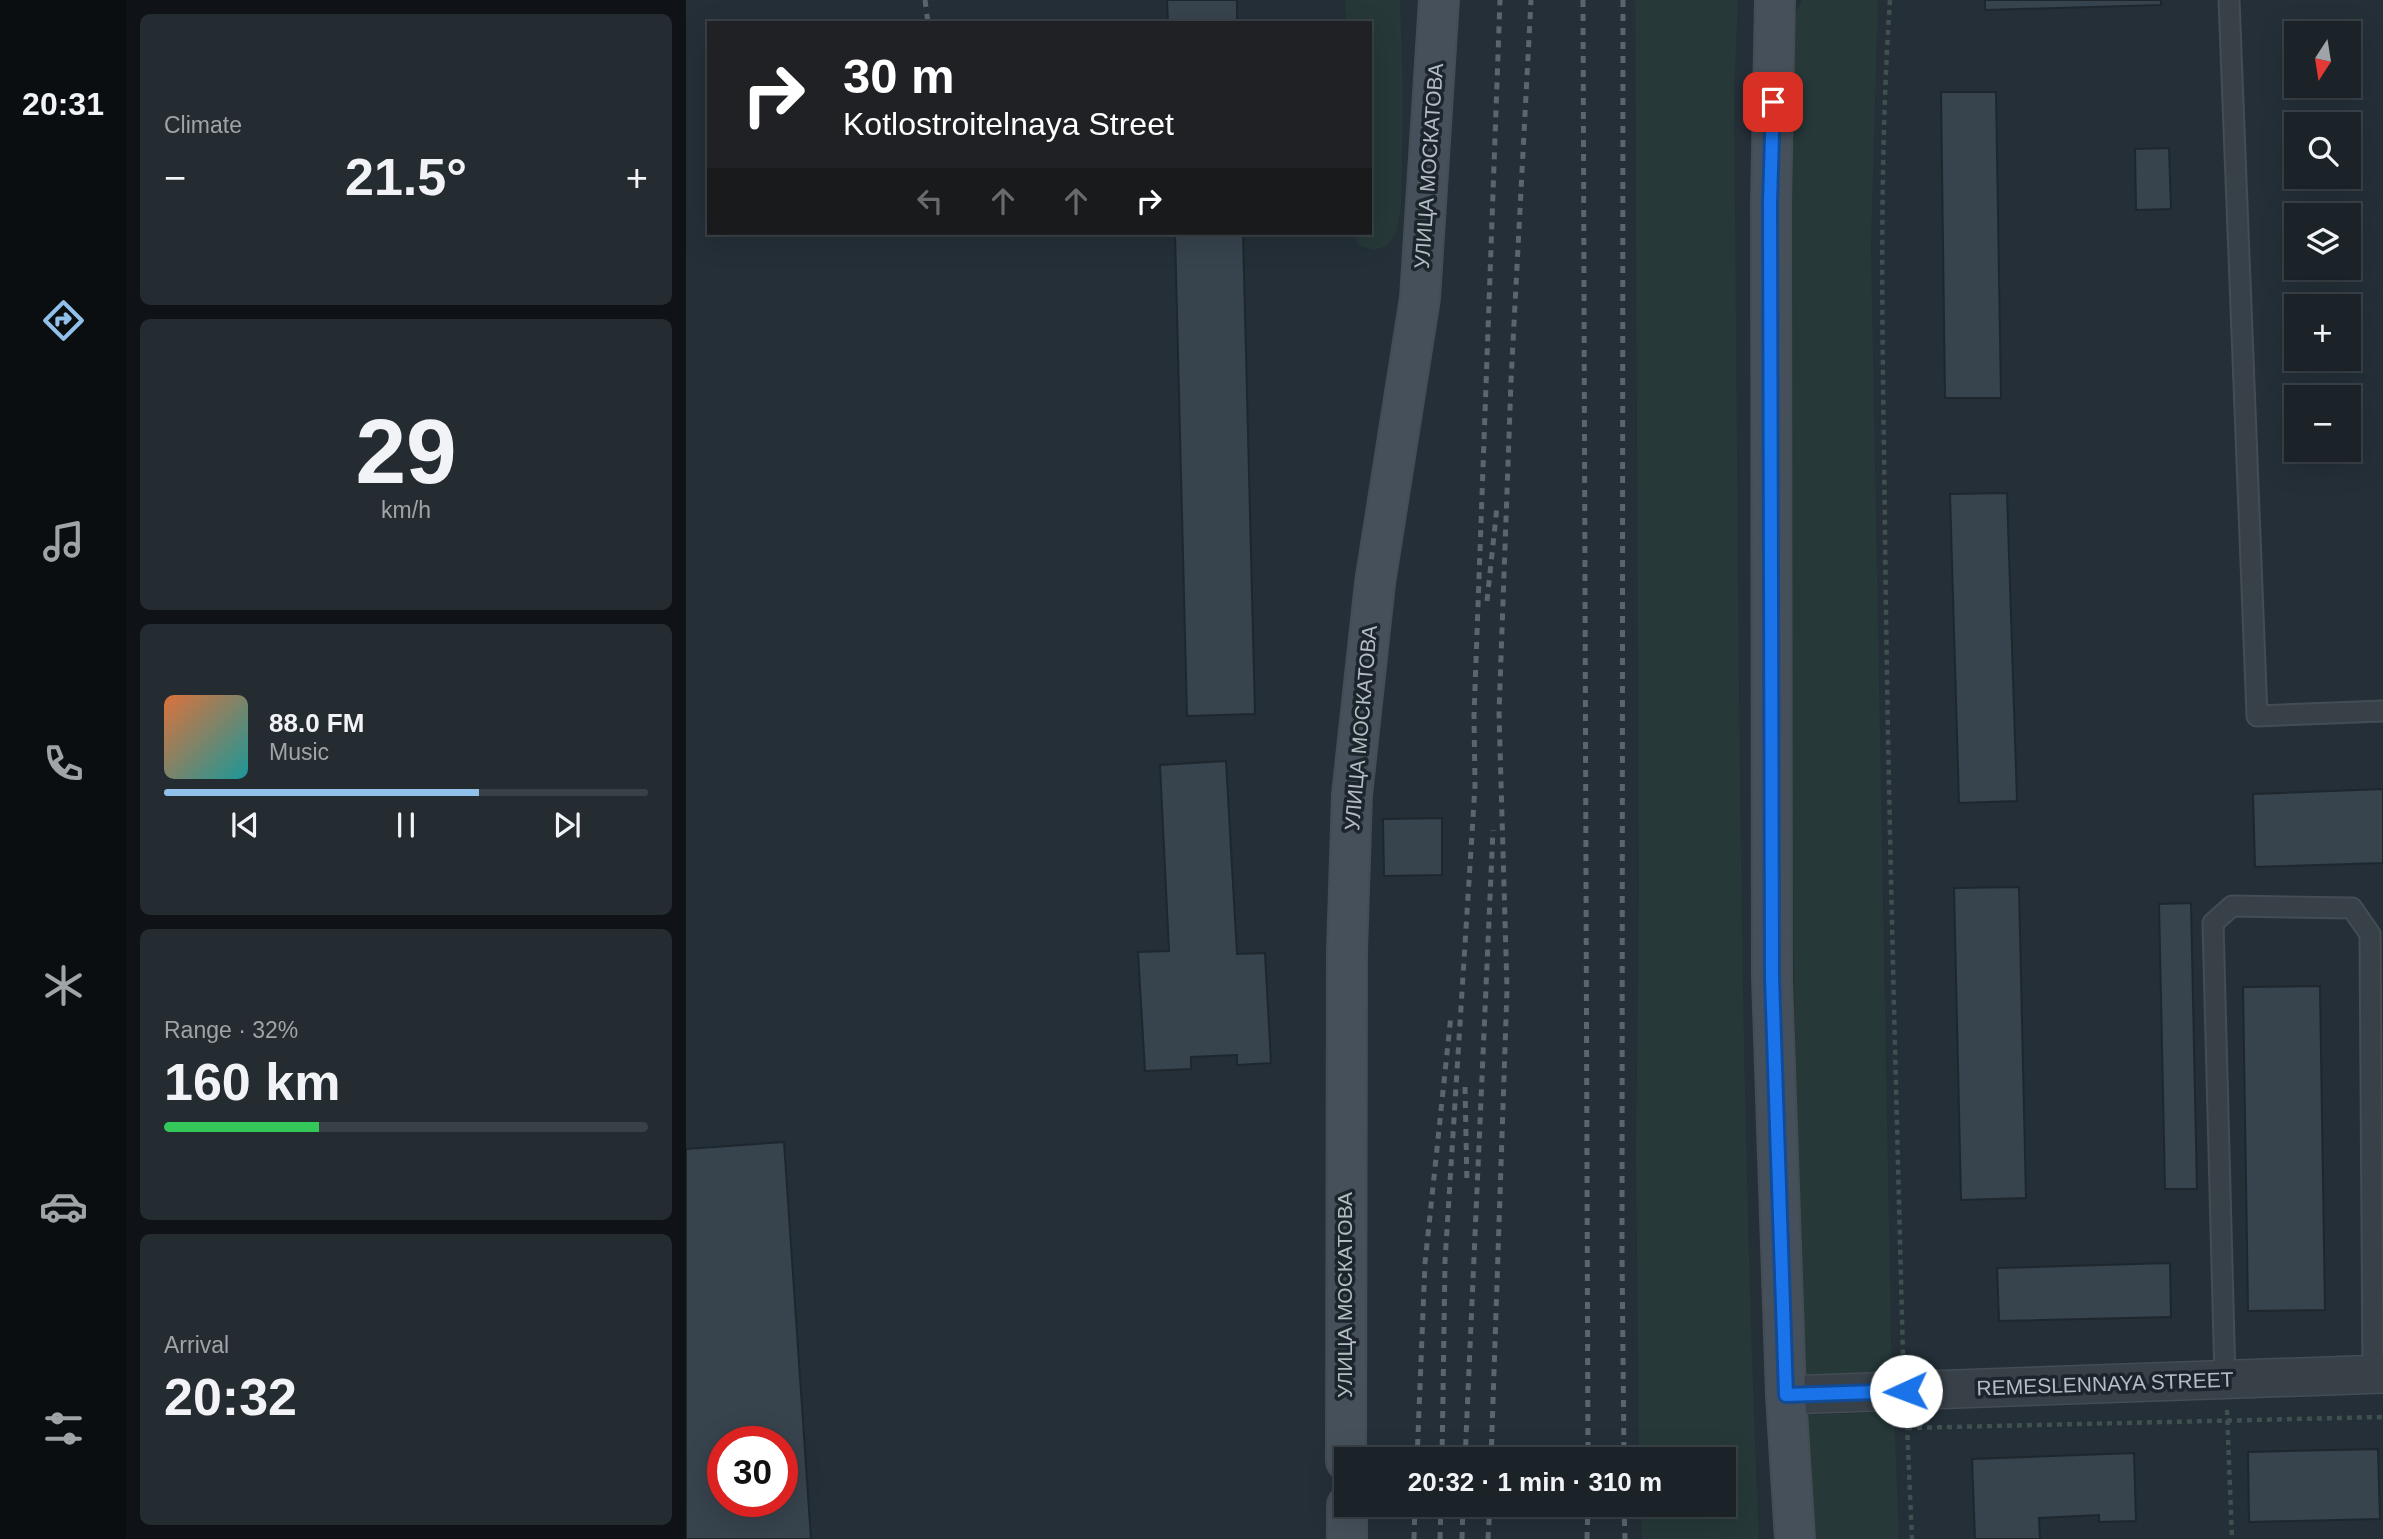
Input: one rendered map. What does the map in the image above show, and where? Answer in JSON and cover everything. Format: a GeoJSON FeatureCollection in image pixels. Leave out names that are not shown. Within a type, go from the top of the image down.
{"type":"FeatureCollection","features":[{"type":"Feature","properties":{"kind":"main road","name":"УЛИЦА МОСКАТОВА"},"geometry":{"type":"LineString","coordinates":[[1346,1447],[1347,951],[1352,794],[1375,583],[1420,298],[1439,0]]}},
{"type":"Feature","properties":{"kind":"main road"},"geometry":{"type":"LineString","coordinates":[[1775,0],[1770,203],[1772,978],[1786,1395],[1795,1539]]}},
{"type":"Feature","properties":{"kind":"main road"},"geometry":{"type":"LineString","coordinates":[[1347,1517],[1348,1539]]}},
{"type":"Feature","properties":{"kind":"street","name":"REMESLENNAYA STREET"},"geometry":{"type":"LineString","coordinates":[[1786,1395],[2378,1374]]}},
{"type":"Feature","properties":{"kind":"lane"},"geometry":{"type":"LineString","coordinates":[[2229,0],[2257,716],[2383,711]]}},
{"type":"Feature","properties":{"kind":"lane"},"geometry":{"type":"LineString","coordinates":[[2225,1380],[2213,923],[2232,906],[2352,908],[2370,934],[2377,1070],[2378,1374]]}},
{"type":"Feature","properties":{"kind":"path"},"geometry":{"type":"LineString","coordinates":[[1890,0],[1883,102],[1888,804],[1903,1368],[1912,1539]]}},
{"type":"Feature","properties":{"kind":"path"},"geometry":{"type":"LineString","coordinates":[[2225,1380],[2232,1539]]}},
{"type":"Feature","properties":{"kind":"path"},"geometry":{"type":"LineString","coordinates":[[1907,1428],[2383,1417]]}},
{"type":"Feature","properties":{"kind":"shaded area"},"geometry":{"type":"Polygon","coordinates":[[[1345,0],[1400,0],[1403,99],[1401,206],[1397,231],[1387,246],[1374,250],[1359,246],[1356,235],[1372,235],[1372,21],[1346,21],[1345,0]]]}},
{"type":"Feature","properties":{"kind":"shaded area"},"geometry":{"type":"Polygon","coordinates":[[[1635,0],[1738,0],[1734,97],[1740,818],[1747,1179],[1759,1539],[1642,1539],[1641,1517],[1736,1517],[1736,1447],[1639,1447],[1636,1152],[1639,890],[1635,0]]]}},
{"type":"Feature","properties":{"kind":"shaded area"},"geometry":{"type":"Polygon","coordinates":[[[1802,0],[1878,0],[1871,246],[1892,1387],[1803,1389],[1798,1260],[1785,269],[1795,14],[1802,0]]]}},
{"type":"Feature","properties":{"kind":"shaded area"},"geometry":{"type":"Polygon","coordinates":[[[1894,1412],[1899,1539],[1815,1539],[1804,1415],[1894,1412]]]}},
{"type":"Feature","properties":{"kind":"building"},"geometry":{"type":"Polygon","coordinates":[[[1167,0],[1237,0],[1237,21],[1168,21],[1167,0]]]}},
{"type":"Feature","properties":{"kind":"building"},"geometry":{"type":"Polygon","coordinates":[[[1985,0],[2161,0],[2161,5],[1985,10],[1985,0]]]}},
{"type":"Feature","properties":{"kind":"building"},"geometry":{"type":"Polygon","coordinates":[[[1941,92],[1996,92],[2001,398],[1945,398],[1941,92]]]}},
{"type":"Feature","properties":{"kind":"building"},"geometry":{"type":"Polygon","coordinates":[[[2169,148],[2171,209],[2136,210],[2135,149],[2169,148]]]}},
{"type":"Feature","properties":{"kind":"building"},"geometry":{"type":"Polygon","coordinates":[[[1175,235],[1243,235],[1255,714],[1187,716],[1175,235]]]}},
{"type":"Feature","properties":{"kind":"building"},"geometry":{"type":"Polygon","coordinates":[[[2007,493],[2017,801],[1959,803],[1950,494],[2007,493]]]}},
{"type":"Feature","properties":{"kind":"building"},"geometry":{"type":"Polygon","coordinates":[[[1226,761],[1237,954],[1265,953],[1271,1063],[1237,1065],[1237,1055],[1191,1057],[1191,1069],[1145,1071],[1138,952],[1169,951],[1160,765],[1226,761]]]}},
{"type":"Feature","properties":{"kind":"building"},"geometry":{"type":"Polygon","coordinates":[[[2383,789],[2383,863],[2255,867],[2253,794],[2383,789]]]}},
{"type":"Feature","properties":{"kind":"building"},"geometry":{"type":"Polygon","coordinates":[[[1442,818],[1442,875],[1384,876],[1383,819],[1442,818]]]}},
{"type":"Feature","properties":{"kind":"building"},"geometry":{"type":"Polygon","coordinates":[[[2019,887],[2026,1198],[1961,1200],[1954,888],[2019,887]]]}},
{"type":"Feature","properties":{"kind":"building"},"geometry":{"type":"Polygon","coordinates":[[[2191,903],[2197,1189],[2165,1189],[2159,904],[2191,903]]]}},
{"type":"Feature","properties":{"kind":"building"},"geometry":{"type":"Polygon","coordinates":[[[2320,986],[2325,1310],[2248,1311],[2243,987],[2320,986]]]}},
{"type":"Feature","properties":{"kind":"building"},"geometry":{"type":"Polygon","coordinates":[[[784,1142],[811,1539],[686,1539],[686,1149],[784,1142]]]}},
{"type":"Feature","properties":{"kind":"building"},"geometry":{"type":"Polygon","coordinates":[[[2170,1263],[2171,1317],[1999,1321],[1997,1268],[2170,1263]]]}},
{"type":"Feature","properties":{"kind":"building"},"geometry":{"type":"Polygon","coordinates":[[[2378,1449],[2380,1519],[2249,1522],[2248,1452],[2378,1449]]]}},
{"type":"Feature","properties":{"kind":"building"},"geometry":{"type":"Polygon","coordinates":[[[2134,1453],[2136,1521],[2099,1522],[2099,1515],[2039,1518],[2040,1539],[1975,1539],[1972,1459],[2134,1453]]]}},
{"type":"Feature","properties":{"kind":"railway"},"geometry":{"type":"LineString","coordinates":[[925,0],[928,21]]}},
{"type":"Feature","properties":{"kind":"railway"},"geometry":{"type":"LineString","coordinates":[[1442,1447],[1445,1261],[1475,786],[1474,716],[1500,0]]}},
{"type":"Feature","properties":{"kind":"railway"},"geometry":{"type":"LineString","coordinates":[[1491,1447],[1507,989],[1499,713],[1511,381],[1531,0]]}},
{"type":"Feature","properties":{"kind":"railway"},"geometry":{"type":"LineString","coordinates":[[1583,0],[1588,1447]]}},
{"type":"Feature","properties":{"kind":"railway"},"geometry":{"type":"LineString","coordinates":[[1623,0],[1624,1447]]}},
{"type":"Feature","properties":{"kind":"railway"},"geometry":{"type":"LineString","coordinates":[[1487,601],[1497,507]]}},
{"type":"Feature","properties":{"kind":"railway"},"geometry":{"type":"LineString","coordinates":[[1466,1447],[1493,830]]}},
{"type":"Feature","properties":{"kind":"railway"},"geometry":{"type":"LineString","coordinates":[[1418,1447],[1425,1263],[1451,1015]]}},
{"type":"Feature","properties":{"kind":"railway"},"geometry":{"type":"LineString","coordinates":[[1465,1087],[1467,1185]]}},
{"type":"Feature","properties":{"kind":"railway"},"geometry":{"type":"LineString","coordinates":[[1414,1539],[1415,1517]]}},
{"type":"Feature","properties":{"kind":"railway"},"geometry":{"type":"LineString","coordinates":[[1440,1539],[1441,1517]]}},
{"type":"Feature","properties":{"kind":"railway"},"geometry":{"type":"LineString","coordinates":[[1462,1539],[1463,1517]]}},
{"type":"Feature","properties":{"kind":"railway"},"geometry":{"type":"LineString","coordinates":[[1488,1539],[1489,1517]]}},
{"type":"Feature","properties":{"kind":"railway"},"geometry":{"type":"LineString","coordinates":[[1587,1539],[1588,1517]]}},
{"type":"Feature","properties":{"kind":"railway"},"geometry":{"type":"LineString","coordinates":[[1624,1517],[1625,1539]]}},
{"type":"Feature","properties":{"kind":"route"},"geometry":{"type":"LineString","coordinates":[[1773,102],[1770,203],[1772,978],[1786,1395],[1906,1391]]}}]}
